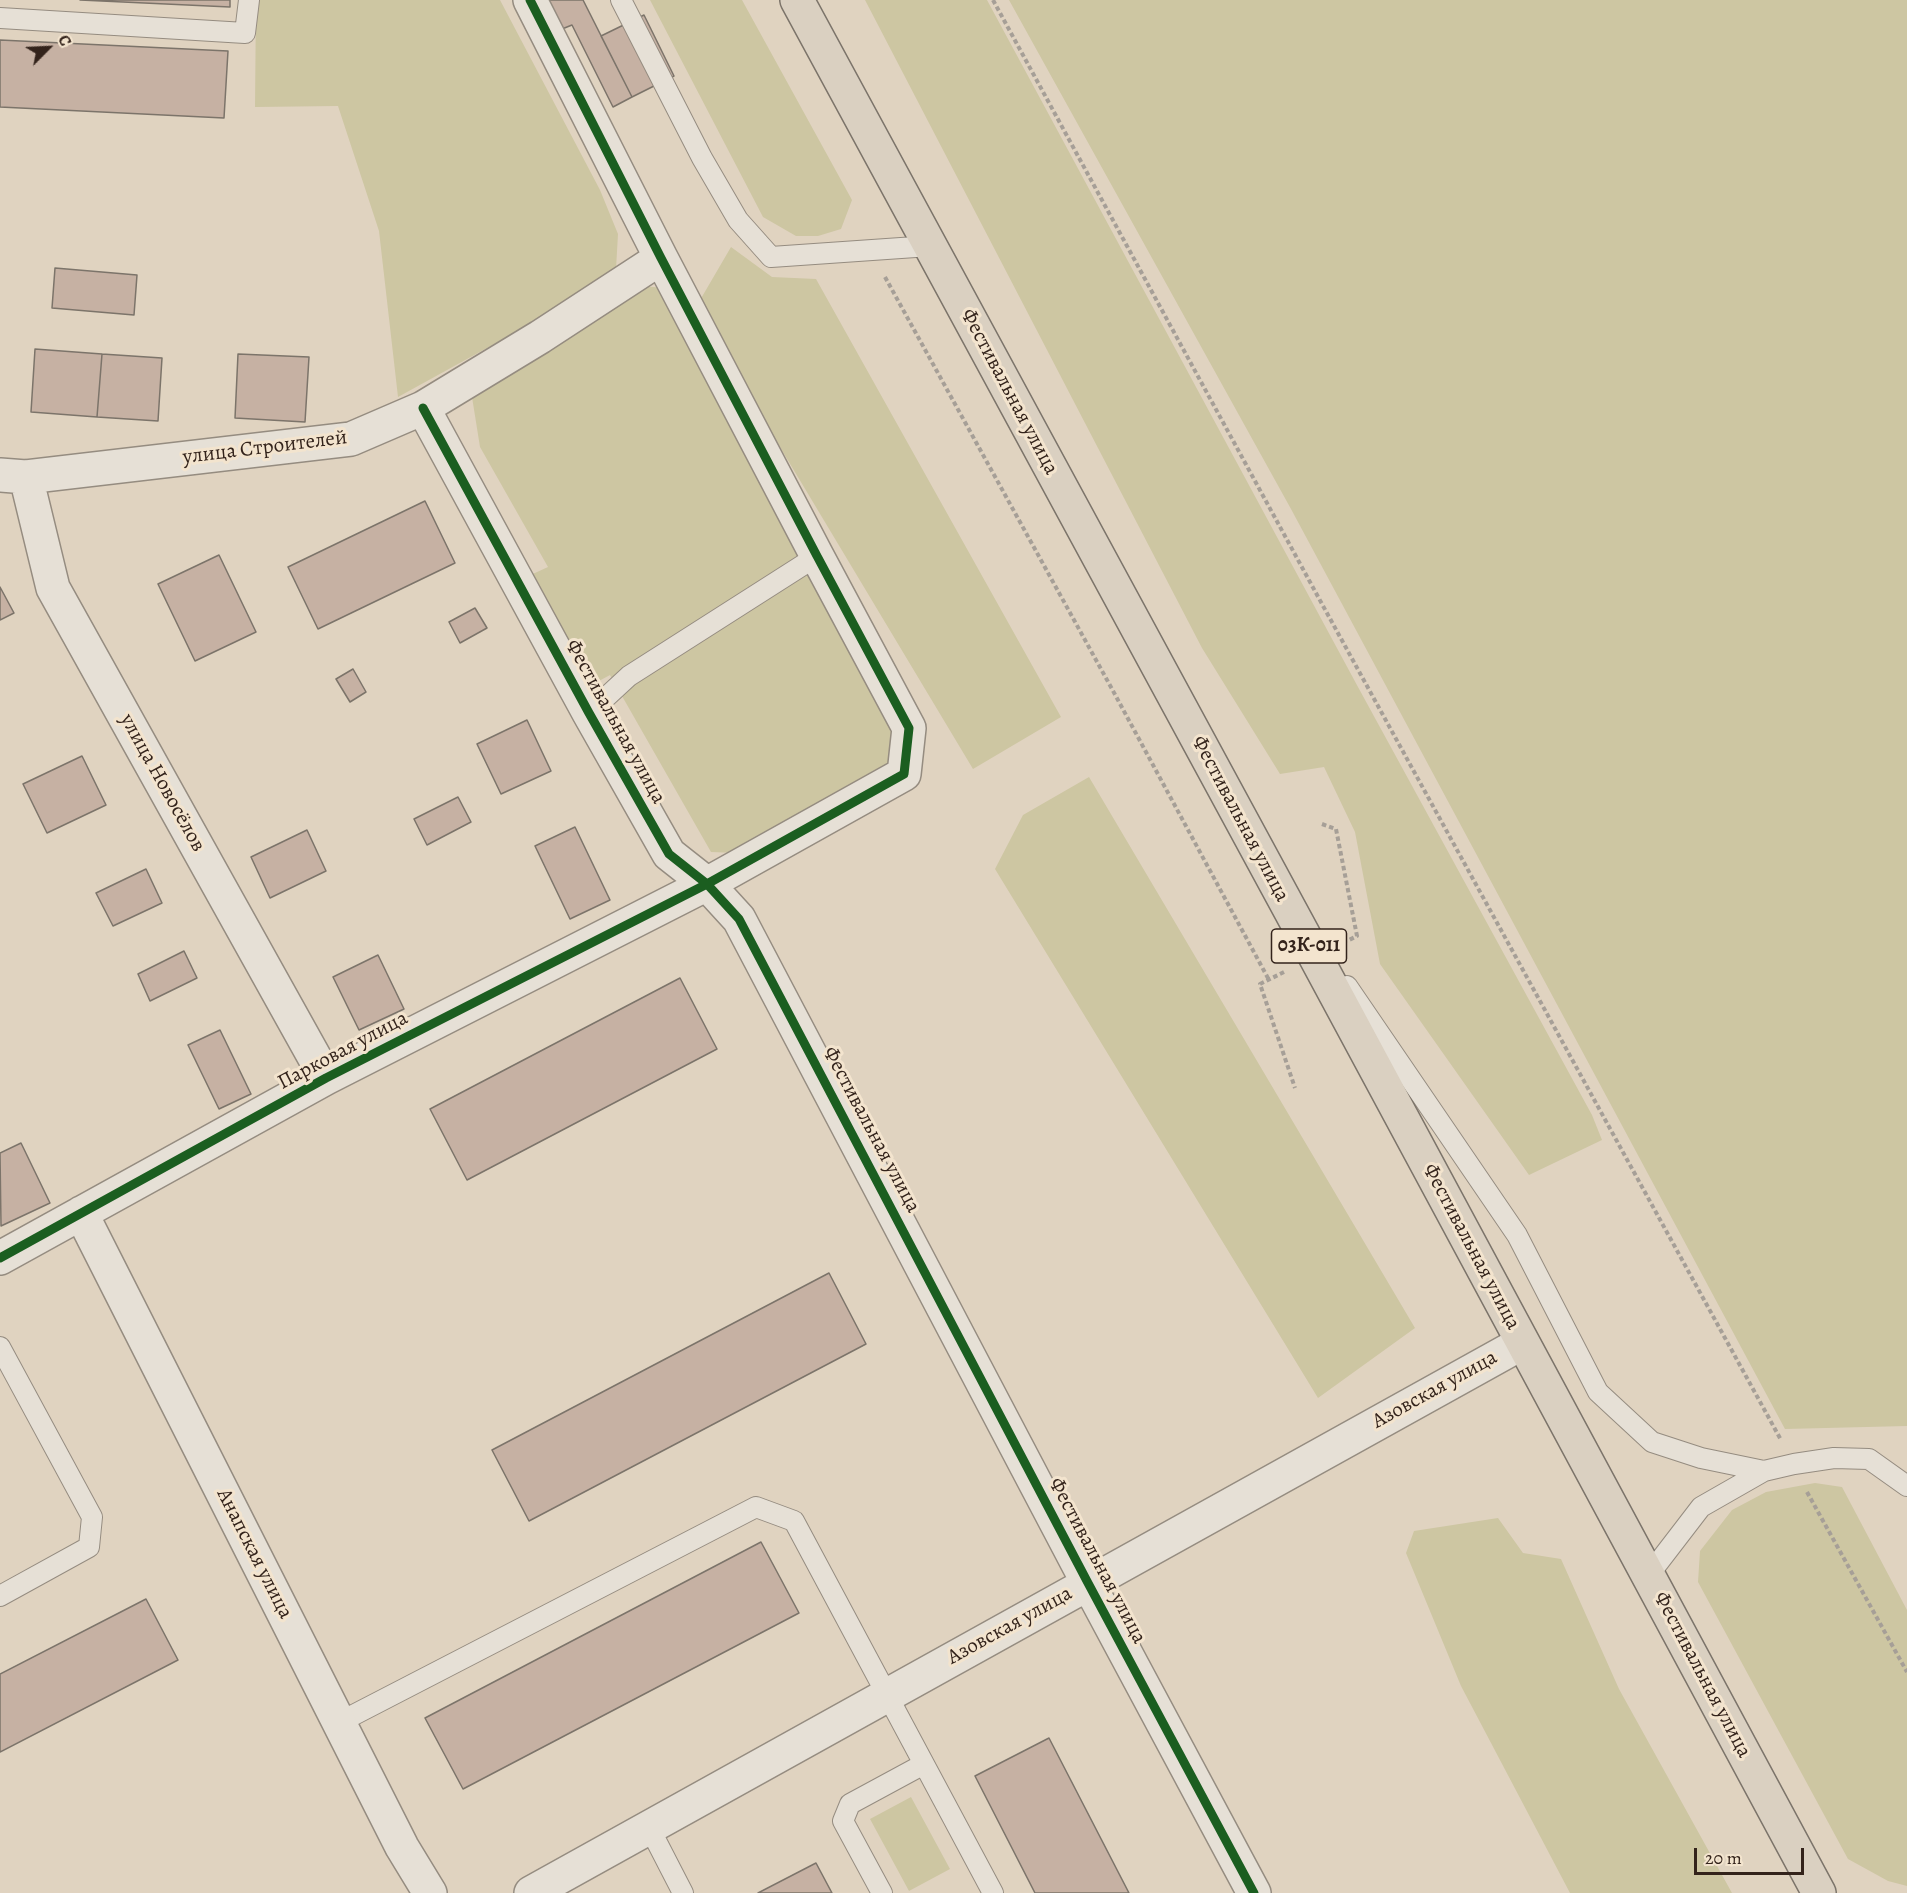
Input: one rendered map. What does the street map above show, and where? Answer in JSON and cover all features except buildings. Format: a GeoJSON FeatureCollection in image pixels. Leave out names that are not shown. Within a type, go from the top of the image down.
{"type":"FeatureCollection","features":[{"type":"Feature","properties":{"kind":"main road","name":"Фестивальная улица"},"geometry":{"type":"LineString","coordinates":[[797,0],[1819,1893]]}},
{"type":"Feature","properties":{"kind":"street"},"geometry":{"type":"LineString","coordinates":[[530,0],[661,258],[817,556]]}},
{"type":"Feature","properties":{"kind":"street","name":"улица Строителей"},"geometry":{"type":"LineString","coordinates":[[13,476],[351,439],[423,408],[540,337],[661,258]]}},
{"type":"Feature","properties":{"kind":"street","name":"Фестивальная улица"},"geometry":{"type":"LineString","coordinates":[[423,408],[669,854],[707,884],[739,920],[1254,1893]]}},
{"type":"Feature","properties":{"kind":"street","name":"улица Новосёлов"},"geometry":{"type":"LineString","coordinates":[[13,476],[53,588],[326,1078]]}},
{"type":"Feature","properties":{"kind":"street","name":"Парковая улица"},"geometry":{"type":"LineString","coordinates":[[0,1258],[326,1078],[707,884],[904,774],[909,728],[817,556]]}},
{"type":"Feature","properties":{"kind":"street","name":"Анапская улица"},"geometry":{"type":"LineString","coordinates":[[81,1213],[402,1847],[430,1893]]}},
{"type":"Feature","properties":{"kind":"street","name":"Азовская улица"},"geometry":{"type":"LineString","coordinates":[[531,1893],[1522,1342]]}},
{"type":"Feature","properties":{"kind":"lane"},"geometry":{"type":"LineString","coordinates":[[0,18],[245,33],[249,0]]}},
{"type":"Feature","properties":{"kind":"lane"},"geometry":{"type":"LineString","coordinates":[[621,0],[702,158],[738,220],[771,257],[930,246]]}},
{"type":"Feature","properties":{"kind":"lane"},"geometry":{"type":"LineString","coordinates":[[589,712],[629,676],[817,556]]}},
{"type":"Feature","properties":{"kind":"lane"},"geometry":{"type":"LineString","coordinates":[[1268,870],[1517,1235],[1599,1392],[1652,1442],[1701,1458],[1764,1471]]}},
{"type":"Feature","properties":{"kind":"lane"},"geometry":{"type":"LineString","coordinates":[[0,1347],[92,1517],[89,1547],[0,1596]]}},
{"type":"Feature","properties":{"kind":"lane"},"geometry":{"type":"LineString","coordinates":[[1648,1576],[1701,1507],[1764,1471],[1834,1458],[1869,1459],[1907,1486]]}},
{"type":"Feature","properties":{"kind":"lane"},"geometry":{"type":"LineString","coordinates":[[340,1722],[756,1507],[794,1521],[993,1893]]}},
{"type":"Feature","properties":{"kind":"lane"},"geometry":{"type":"LineString","coordinates":[[882,1893],[843,1821],[850,1804],[924,1764]]}},
{"type":"Feature","properties":{"kind":"lane"},"geometry":{"type":"LineString","coordinates":[[649,1827],[683,1893]]}},
{"type":"Feature","properties":{"kind":"path"},"geometry":{"type":"LineString","coordinates":[[993,0],[1907,1672]]}},
{"type":"Feature","properties":{"kind":"path"},"geometry":{"type":"LineString","coordinates":[[870,250],[1106,678],[1269,980]]}},
{"type":"Feature","properties":{"kind":"shaded area"},"geometry":{"type":"Polygon","coordinates":[[[256,0],[500,0],[600,190],[618,234],[616,269],[576,299],[398,397],[379,231],[338,106],[255,107],[256,0]]]}},
{"type":"Feature","properties":{"kind":"shaded area"},"geometry":{"type":"Polygon","coordinates":[[[650,0],[742,0],[852,200],[841,229],[818,236],[796,236],[763,217],[650,0]]]}},
{"type":"Feature","properties":{"kind":"shaded area"},"geometry":{"type":"Polygon","coordinates":[[[865,0],[987,0],[1592,1115],[1602,1140],[1529,1175],[1380,964],[1355,832],[1324,767],[1280,774],[1202,648],[865,0]]]}},
{"type":"Feature","properties":{"kind":"shaded area"},"geometry":{"type":"Polygon","coordinates":[[[1009,0],[1907,0],[1907,1426],[1785,1429],[1291,509],[1009,0]]]}},
{"type":"Feature","properties":{"kind":"shaded area"},"geometry":{"type":"Polygon","coordinates":[[[731,247],[772,277],[816,279],[1061,717],[973,769],[696,307],[731,247]]]}},
{"type":"Feature","properties":{"kind":"shaded area"},"geometry":{"type":"Polygon","coordinates":[[[640,286],[666,288],[900,734],[891,771],[737,853],[711,852],[610,675],[586,688],[524,578],[548,567],[480,447],[472,397],[640,286]]]}},
{"type":"Feature","properties":{"kind":"shaded area"},"geometry":{"type":"Polygon","coordinates":[[[1089,777],[1415,1328],[1318,1398],[995,869],[1023,815],[1089,777]]]}},
{"type":"Feature","properties":{"kind":"shaded area"},"geometry":{"type":"Polygon","coordinates":[[[1815,1483],[1842,1487],[1907,1610],[1907,1886],[1888,1881],[1848,1859],[1698,1582],[1700,1551],[1732,1510],[1766,1492],[1815,1483]]]}},
{"type":"Feature","properties":{"kind":"shaded area"},"geometry":{"type":"Polygon","coordinates":[[[1498,1518],[1523,1553],[1561,1559],[1619,1689],[1732,1893],[1570,1893],[1461,1686],[1406,1553],[1414,1531],[1498,1518]]]}},
{"type":"Feature","properties":{"kind":"shaded area"},"geometry":{"type":"Polygon","coordinates":[[[911,1797],[950,1869],[909,1891],[870,1819],[911,1797]]]}},
{"type":"Feature","properties":{"kind":"cycle path"},"geometry":{"type":"LineString","coordinates":[[0,1258],[326,1078],[707,884],[904,774],[909,728],[661,258],[530,0]]}},
{"type":"Feature","properties":{"kind":"cycle path"},"geometry":{"type":"LineString","coordinates":[[423,408],[589,713],[669,854],[707,884],[739,919],[1088,1583],[1254,1893]]}}]}
